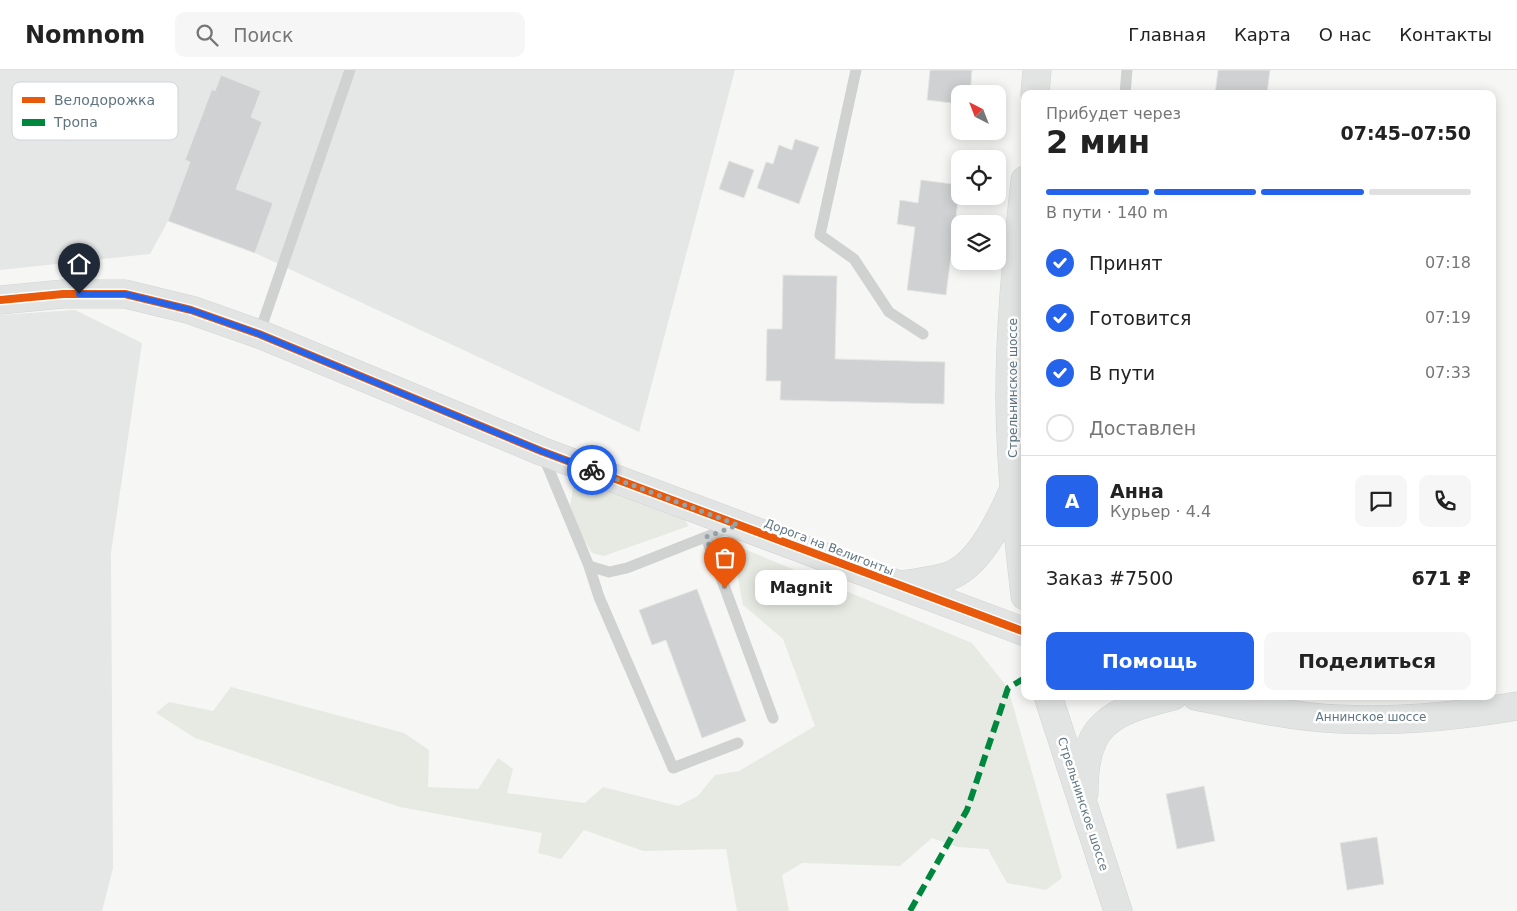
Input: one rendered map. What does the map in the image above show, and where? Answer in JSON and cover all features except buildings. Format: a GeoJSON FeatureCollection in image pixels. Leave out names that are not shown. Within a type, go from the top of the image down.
{"type":"FeatureCollection","features":[{"type":"Feature","properties":{"kind":"main road"},"geometry":{"type":"LineString","coordinates":[[1036,90],[1038,70]]}},
{"type":"Feature","properties":{"kind":"main road","name":"Стрельнинское шоссе"},"geometry":{"type":"LineString","coordinates":[[1021,258],[1012,326],[1018,405],[1013,491],[1021,561]]}},
{"type":"Feature","properties":{"kind":"main road","name":"Дорога на Велигонты"},"geometry":{"type":"LineString","coordinates":[[0,300],[64,294],[125,294],[191,310],[259,334],[541,451],[1021,631]]}},
{"type":"Feature","properties":{"kind":"main road"},"geometry":{"type":"LineString","coordinates":[[898,585],[948,577],[968,562],[987,542],[1013,491]]}},
{"type":"Feature","properties":{"kind":"main road","name":"Стрельнинское шоссе"},"geometry":{"type":"LineString","coordinates":[[1049,700],[1118,911]]}},
{"type":"Feature","properties":{"kind":"main road"},"geometry":{"type":"LineString","coordinates":[[1085,809],[1084,773],[1091,745],[1104,724],[1124,713],[1161,700]]}},
{"type":"Feature","properties":{"kind":"main road","name":"Аннинское шоссе"},"geometry":{"type":"LineString","coordinates":[[1214,700],[1254,709],[1339,719],[1417,719],[1470,714],[1517,706]]}},
{"type":"Feature","properties":{"kind":"lane"},"geometry":{"type":"LineString","coordinates":[[259,334],[350,70]]}},
{"type":"Feature","properties":{"kind":"lane"},"geometry":{"type":"LineString","coordinates":[[856,70],[820,235],[854,259],[889,312],[923,334]]}},
{"type":"Feature","properties":{"kind":"lane"},"geometry":{"type":"LineString","coordinates":[[1125,90],[1127,70]]}},
{"type":"Feature","properties":{"kind":"lane"},"geometry":{"type":"LineString","coordinates":[[541,451],[589,566],[599,597],[673,768],[738,743]]}},
{"type":"Feature","properties":{"kind":"lane"},"geometry":{"type":"LineString","coordinates":[[589,566],[609,572],[627,568],[738,525]]}},
{"type":"Feature","properties":{"kind":"lane"},"geometry":{"type":"LineString","coordinates":[[706,537],[773,718]]}},
{"type":"Feature","properties":{"kind":"shaded area"},"geometry":{"type":"Polygon","coordinates":[[[0,70],[735,70],[639,432],[255,253],[168,221],[150,254],[0,270],[0,70]]]}},
{"type":"Feature","properties":{"kind":"shaded area"},"geometry":{"type":"Polygon","coordinates":[[[75,310],[142,343],[111,553],[113,868],[102,911],[0,911],[0,315],[75,310]]]}},
{"type":"Feature","properties":{"kind":"shaded area"},"geometry":{"type":"Polygon","coordinates":[[[594,483],[680,514],[689,526],[604,556],[592,553],[581,535],[570,505],[574,484],[594,483]]]}},
{"type":"Feature","properties":{"kind":"shaded area"},"geometry":{"type":"Polygon","coordinates":[[[744,549],[972,643],[1008,688],[1062,878],[1046,890],[1007,883],[988,849],[958,847],[932,838],[900,866],[802,863],[782,875],[789,911],[737,911],[726,849],[643,851],[584,830],[561,859],[538,853],[542,833],[400,807],[195,738],[156,713],[169,702],[213,711],[231,687],[404,733],[429,750],[428,787],[478,789],[498,758],[513,769],[507,793],[585,803],[603,787],[678,806],[698,796],[715,775],[739,771],[815,726],[783,639],[743,605],[735,561],[744,549]]]}},
{"type":"Feature","properties":{"kind":"marked path"},"geometry":{"type":"LineString","coordinates":[[910,911],[967,810],[1008,688],[1021,680]]}},
{"type":"Feature","properties":{"kind":"cycle path"},"geometry":{"type":"LineString","coordinates":[[0,300],[63,294],[125,294],[191,310],[259,334],[541,451],[1021,631]]}},
{"type":"Feature","properties":{"kind":"way so far"},"geometry":{"type":"LineString","coordinates":[[592,470],[738,525],[706,537],[725,588]]}},
{"type":"Feature","properties":{"kind":"place","name":"Magnit"},"geometry":{"type":"Point","coordinates":[725,588]}},
{"type":"Feature","properties":{"kind":"route"},"geometry":{"type":"LineString","coordinates":[[79,294],[125,294],[191,310],[259,334],[541,451],[592,470]]}}]}
